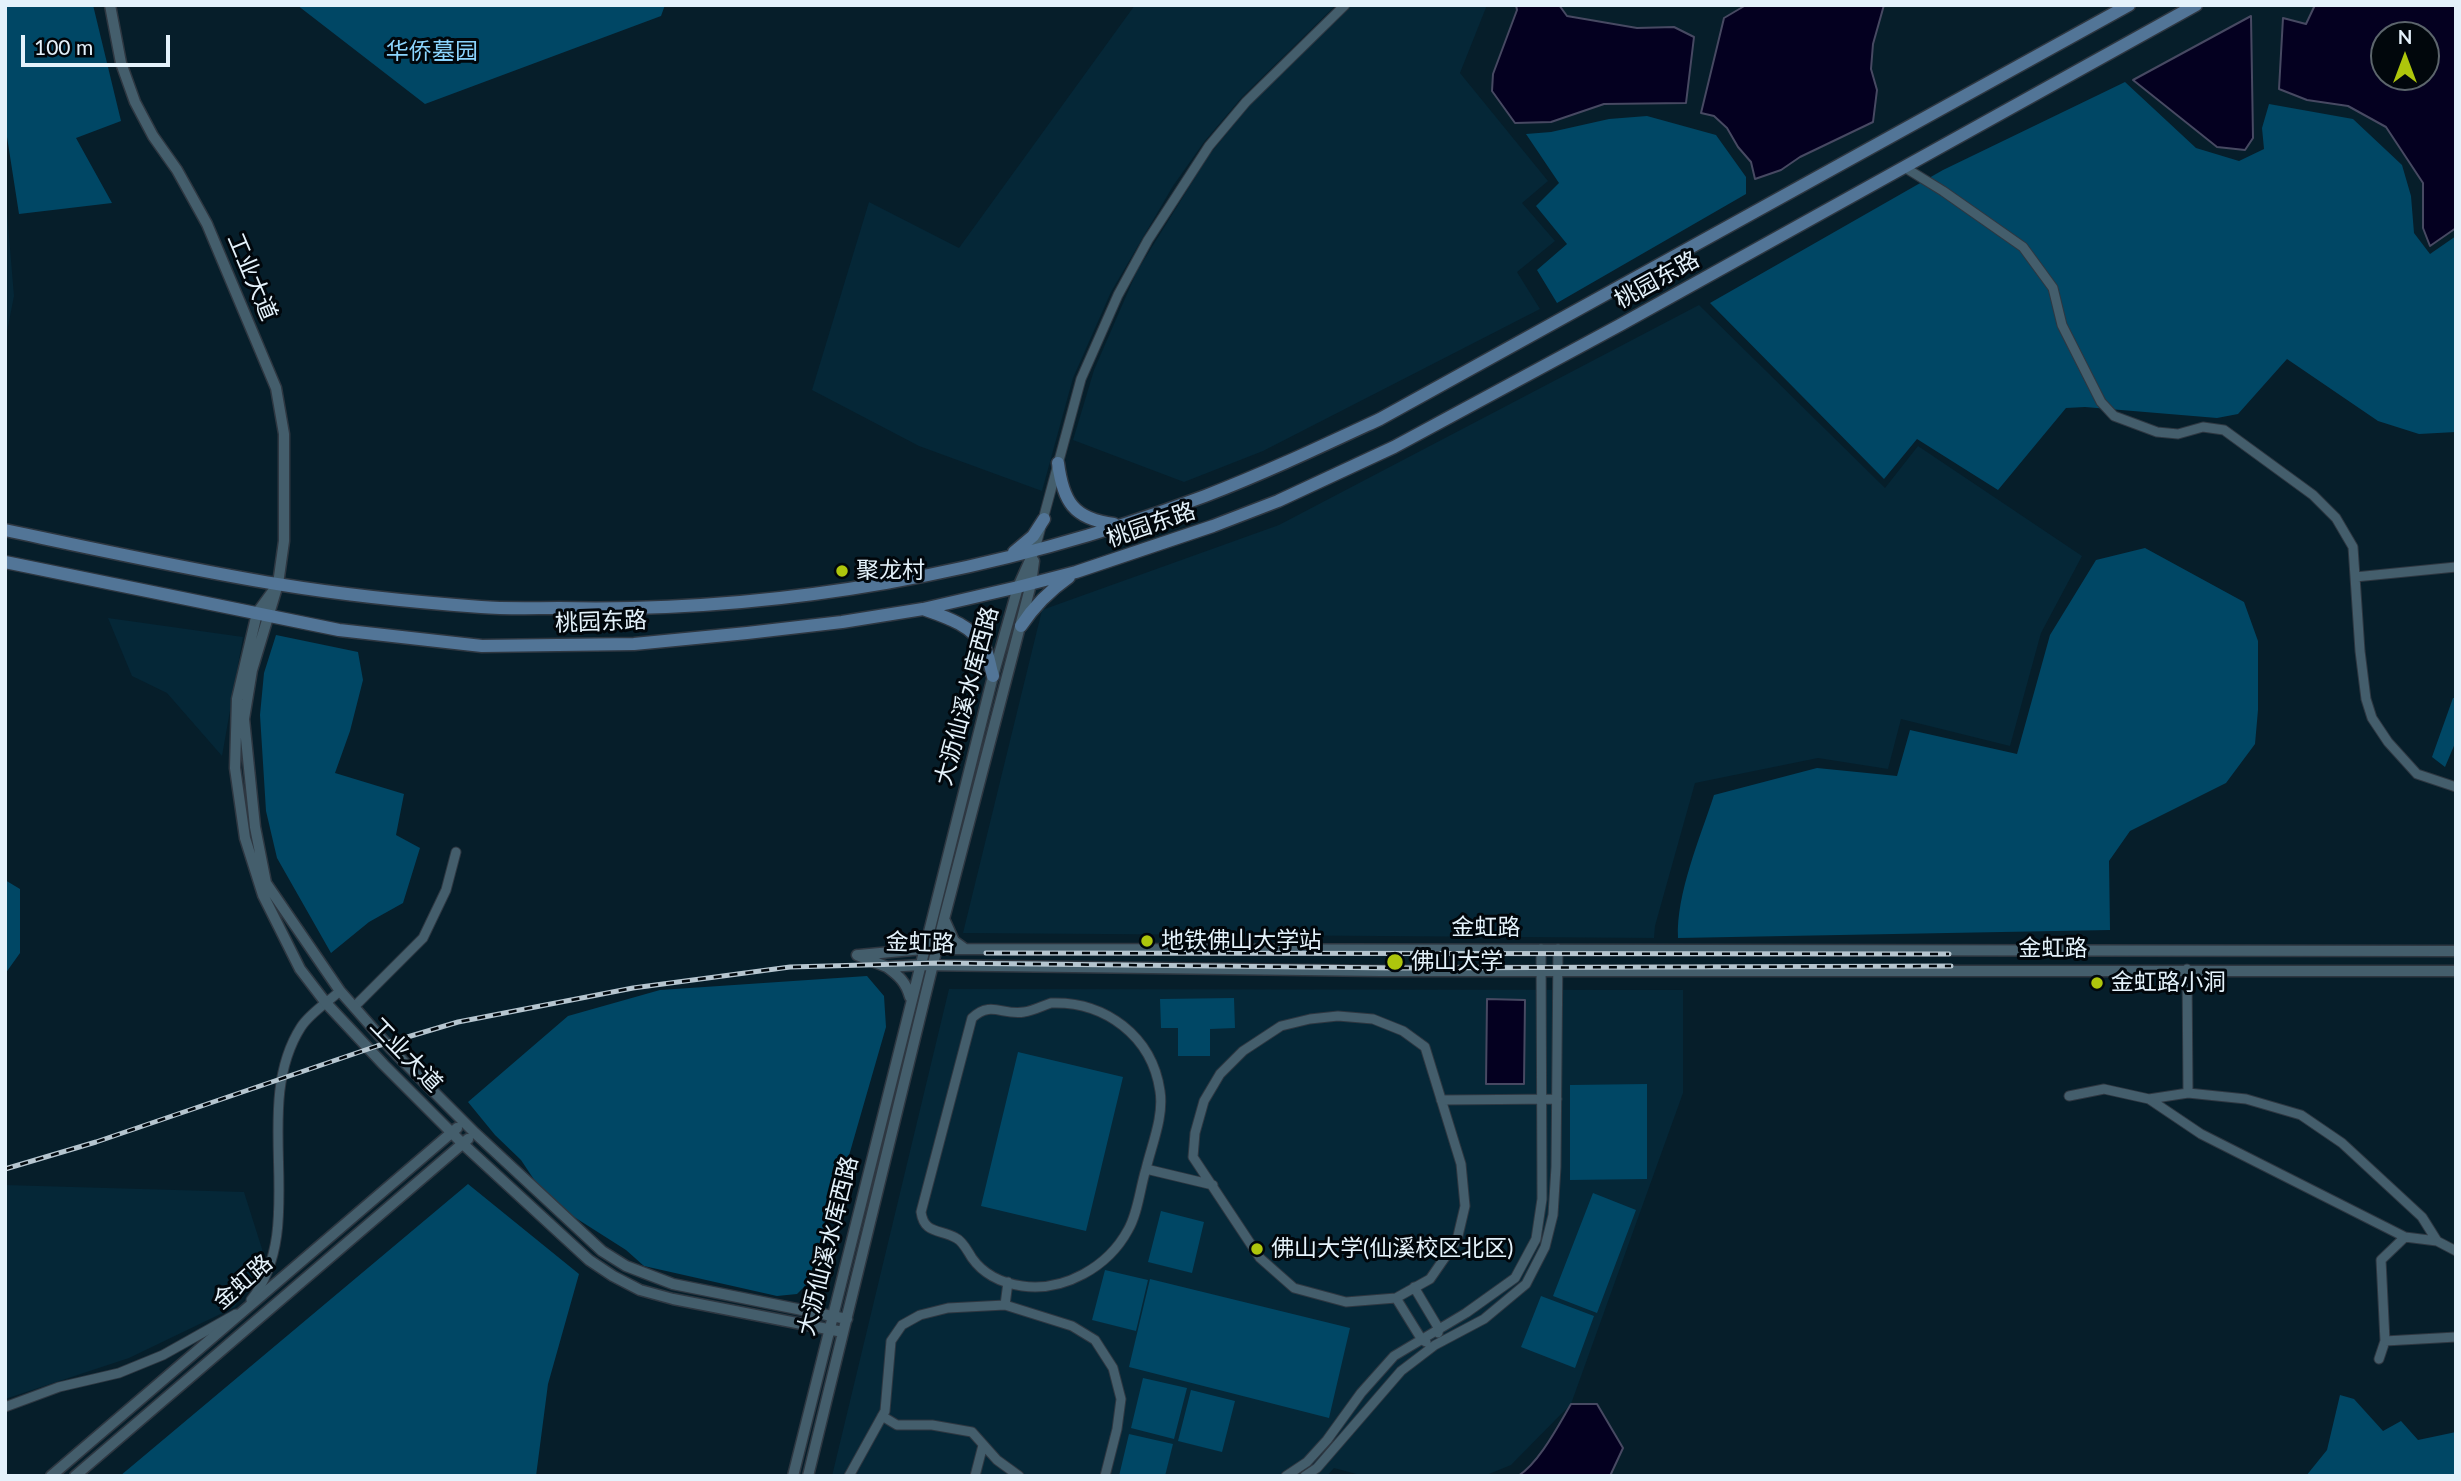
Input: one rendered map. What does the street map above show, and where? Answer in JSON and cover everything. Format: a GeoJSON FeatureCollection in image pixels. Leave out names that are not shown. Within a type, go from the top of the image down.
{"type":"FeatureCollection","features":[{"type":"Feature","properties":{"kind":"main road","name":"桃园东路"},"geometry":{"type":"LineString","coordinates":[[5,530],[278,584],[483,607],[629,610],[841,590],[1035,550],[1121,525],[1266,472],[1380,419],[2129,5]]}},
{"type":"Feature","properties":{"kind":"main road","name":"桃园东路"},"geometry":{"type":"LineString","coordinates":[[5,562],[339,629],[482,646],[634,644],[842,622],[923,609],[1031,584],[1149,549],[1278,501],[1394,447],[1620,325],[2196,5]]}},
{"type":"Feature","properties":{"kind":"main road"},"geometry":{"type":"LineString","coordinates":[[1058,463],[1067,500],[1080,514],[1096,522],[1121,525]]}},
{"type":"Feature","properties":{"kind":"main road"},"geometry":{"type":"LineString","coordinates":[[1000,558],[1018,550],[1033,536],[1044,519]]}},
{"type":"Feature","properties":{"kind":"main road"},"geometry":{"type":"LineString","coordinates":[[1021,626],[1051,589],[1076,572]]}},
{"type":"Feature","properties":{"kind":"main road"},"geometry":{"type":"LineString","coordinates":[[923,609],[968,629],[985,648],[993,676]]}},
{"type":"Feature","properties":{"kind":"street","name":"工业大道"},"geometry":{"type":"LineString","coordinates":[[110,5],[121,63],[135,102],[206,223],[276,388],[284,434],[284,541],[278,584],[263,615],[237,699],[235,768],[245,838],[263,895],[300,969],[326,1003],[384,1065],[463,1144],[589,1260],[640,1290],[673,1299],[843,1332]]}},
{"type":"Feature","properties":{"kind":"street","name":"大沥仙溪水库西路"},"geometry":{"type":"LineString","coordinates":[[793,1476],[993,676],[1018,587],[1035,550],[1081,379],[1135,263],[1209,146],[1246,102],[1345,5]]}},
{"type":"Feature","properties":{"kind":"street"},"geometry":{"type":"LineString","coordinates":[[1903,167],[2024,247],[2053,288],[2062,326],[2101,402],[2114,416],[2157,432],[2178,434],[2203,427],[2224,430],[2313,495],[2336,518],[2353,547],[2365,687],[2372,718],[2388,742],[2417,774],[2456,787]]}},
{"type":"Feature","properties":{"kind":"street"},"geometry":{"type":"LineString","coordinates":[[808,1476],[944,919],[1021,626],[1031,584],[1035,550]]}},
{"type":"Feature","properties":{"kind":"street"},"geometry":{"type":"LineString","coordinates":[[2355,577],[2456,567]]}},
{"type":"Feature","properties":{"kind":"street","name":"工业大道"},"geometry":{"type":"LineString","coordinates":[[263,615],[244,719],[256,827],[266,883],[340,991],[391,1049],[465,1122]]}},
{"type":"Feature","properties":{"kind":"street"},"geometry":{"type":"LineString","coordinates":[[354,1007],[423,938],[446,890],[456,852]]}},
{"type":"Feature","properties":{"kind":"street"},"geometry":{"type":"LineString","coordinates":[[896,951],[911,945],[922,936],[932,917]]}},
{"type":"Feature","properties":{"kind":"street"},"geometry":{"type":"LineString","coordinates":[[944,919],[954,941],[965,949]]}},
{"type":"Feature","properties":{"kind":"street","name":"金虹路"},"geometry":{"type":"LineString","coordinates":[[2456,951],[923,949],[857,956],[887,967],[934,965],[1541,972],[2187,969],[2456,971]]}},
{"type":"Feature","properties":{"kind":"street"},"geometry":{"type":"LineString","coordinates":[[1286,1476],[1307,1462],[1327,1440],[1361,1393],[1394,1356],[1515,1278],[1536,1239],[1542,1199],[1541,949]]}},
{"type":"Feature","properties":{"kind":"street"},"geometry":{"type":"LineString","coordinates":[[1305,1476],[1317,1468],[1401,1371],[1435,1345],[1484,1319],[1527,1284],[1545,1247],[1553,1215],[1558,949]]}},
{"type":"Feature","properties":{"kind":"street"},"geometry":{"type":"LineString","coordinates":[[887,967],[907,986],[911,1001]]}},
{"type":"Feature","properties":{"kind":"street"},"geometry":{"type":"LineString","coordinates":[[2187,969],[2188,1093]]}},
{"type":"Feature","properties":{"kind":"street"},"geometry":{"type":"LineString","coordinates":[[5,1407],[59,1387],[119,1373],[163,1355],[243,1310],[268,1272],[277,1234],[280,1079],[302,1026],[340,991]]}},
{"type":"Feature","properties":{"kind":"street"},"geometry":{"type":"LineString","coordinates":[[1051,1003],[1082,1005],[1107,1015],[1143,1044],[1153,1064],[1160,1092],[1158,1121],[1146,1169],[1130,1228],[1119,1245],[1102,1262],[1079,1277],[1060,1284],[1034,1287],[998,1279],[979,1266],[958,1238],[929,1230],[922,1221],[921,1212],[972,1018],[987,1008],[1022,1013],[1051,1003]]}},
{"type":"Feature","properties":{"kind":"street"},"geometry":{"type":"LineString","coordinates":[[1338,1016],[1373,1019],[1403,1031],[1425,1047],[1441,1100],[1461,1164],[1465,1206],[1457,1240],[1430,1279],[1396,1298],[1346,1302],[1294,1288],[1260,1258],[1193,1157],[1195,1133],[1204,1101],[1220,1074],[1243,1051],[1281,1026],[1310,1019],[1338,1016]]}},
{"type":"Feature","properties":{"kind":"street"},"geometry":{"type":"LineString","coordinates":[[2069,1096],[2104,1089],[2149,1099],[2188,1093],[2246,1099],[2301,1115],[2342,1143],[2422,1217],[2437,1241]]}},
{"type":"Feature","properties":{"kind":"street"},"geometry":{"type":"LineString","coordinates":[[1441,1100],[1557,1099]]}},
{"type":"Feature","properties":{"kind":"street"},"geometry":{"type":"LineString","coordinates":[[2149,1099],[2200,1134],[2405,1237],[2437,1241],[2456,1251]]}},
{"type":"Feature","properties":{"kind":"street"},"geometry":{"type":"LineString","coordinates":[[465,1122],[582,1234],[626,1266],[673,1284],[847,1319]]}},
{"type":"Feature","properties":{"kind":"street","name":"金虹路"},"geometry":{"type":"LineString","coordinates":[[51,1476],[465,1122]]}},
{"type":"Feature","properties":{"kind":"street","name":"金虹路"},"geometry":{"type":"LineString","coordinates":[[75,1476],[475,1133]]}},
{"type":"Feature","properties":{"kind":"street"},"geometry":{"type":"LineString","coordinates":[[1146,1169],[1213,1185]]}},
{"type":"Feature","properties":{"kind":"street"},"geometry":{"type":"LineString","coordinates":[[2379,1359],[2385,1342],[2381,1260],[2405,1237]]}},
{"type":"Feature","properties":{"kind":"street"},"geometry":{"type":"LineString","coordinates":[[1005,1305],[1008,1282]]}},
{"type":"Feature","properties":{"kind":"street"},"geometry":{"type":"LineString","coordinates":[[1414,1287],[1439,1329],[1435,1345]]}},
{"type":"Feature","properties":{"kind":"street"},"geometry":{"type":"LineString","coordinates":[[1396,1298],[1422,1340],[1435,1345]]}},
{"type":"Feature","properties":{"kind":"street"},"geometry":{"type":"LineString","coordinates":[[849,1476],[885,1411],[891,1341],[902,1325],[920,1315],[948,1308],[1005,1305],[1072,1326],[1095,1340],[1113,1368],[1121,1399],[1117,1429],[1105,1476]]}},
{"type":"Feature","properties":{"kind":"street"},"geometry":{"type":"LineString","coordinates":[[2385,1342],[2456,1337]]}},
{"type":"Feature","properties":{"kind":"street"},"geometry":{"type":"LineString","coordinates":[[881,1416],[897,1425],[932,1425],[972,1432],[997,1460],[1020,1476]]}},
{"type":"Feature","properties":{"kind":"street"},"geometry":{"type":"LineString","coordinates":[[975,1476],[983,1445]]}},
{"type":"Feature","properties":{"kind":"shaded area"},"geometry":{"type":"Polygon","coordinates":[[[1135,5],[1336,5],[1242,97],[1204,142],[1173,186],[1111,292],[1073,378],[1042,491],[919,446],[812,390],[869,202],[959,248],[1135,5]]]}},
{"type":"Feature","properties":{"kind":"shaded area"},"geometry":{"type":"Polygon","coordinates":[[[1351,5],[1487,5],[1460,73],[1548,181],[1522,203],[1555,241],[1517,272],[1540,309],[1263,451],[1184,482],[1073,440],[1094,370],[1137,271],[1209,155],[1249,106],[1351,5]]]}},
{"type":"Feature","properties":{"kind":"shaded area"},"geometry":{"type":"Polygon","coordinates":[[[1516,5],[1559,5],[1567,16],[1637,28],[1674,27],[1694,37],[1686,103],[1604,104],[1551,122],[1515,123],[1492,91],[1493,74],[1517,10],[1516,5]]]}},
{"type":"Feature","properties":{"kind":"shaded area"},"geometry":{"type":"Polygon","coordinates":[[[1746,5],[1884,5],[1873,44],[1871,69],[1877,90],[1873,122],[1800,157],[1781,170],[1755,179],[1751,162],[1727,128],[1714,116],[1701,113],[1724,18],[1746,5]]]}},
{"type":"Feature","properties":{"kind":"shaded area"},"geometry":{"type":"Polygon","coordinates":[[[2315,5],[2456,5],[2456,228],[2430,246],[2423,228],[2423,183],[2386,127],[2348,106],[2307,100],[2279,89],[2283,18],[2306,24],[2315,5]]]}},
{"type":"Feature","properties":{"kind":"shaded area"},"geometry":{"type":"Polygon","coordinates":[[[2251,16],[2253,138],[2245,150],[2217,147],[2133,80],[2251,16]]]}},
{"type":"Feature","properties":{"kind":"shaded area"},"geometry":{"type":"Polygon","coordinates":[[[5,188],[14,296],[5,342],[5,188]]]}},
{"type":"Feature","properties":{"kind":"shaded area"},"geometry":{"type":"Polygon","coordinates":[[[1699,305],[1885,488],[1918,446],[2082,556],[2041,633],[2010,746],[1901,719],[1888,769],[1818,758],[1695,783],[1655,926],[1654,938],[963,933],[1042,610],[1279,525],[1699,305]]]}},
{"type":"Feature","properties":{"kind":"shaded area"},"geometry":{"type":"Polygon","coordinates":[[[108,618],[243,637],[222,756],[167,693],[132,676],[108,618]]]}},
{"type":"Feature","properties":{"kind":"shaded area","name":"佛山大学(仙溪校区北区)"},"geometry":{"type":"Polygon","coordinates":[[[949,989],[1683,990],[1683,1093],[1571,1404],[1511,1465],[1484,1476],[1364,1476],[1334,1468],[1327,1476],[832,1476],[949,989]]]}},
{"type":"Feature","properties":{"kind":"shaded area"},"geometry":{"type":"Polygon","coordinates":[[[1487,999],[1525,1000],[1524,1084],[1486,1084],[1487,999]]]}},
{"type":"Feature","properties":{"kind":"shaded area"},"geometry":{"type":"Polygon","coordinates":[[[5,1185],[244,1192],[263,1252],[235,1307],[129,1358],[5,1399],[5,1185]]]}},
{"type":"Feature","properties":{"kind":"shaded area"},"geometry":{"type":"Polygon","coordinates":[[[1571,1404],[1597,1404],[1623,1448],[1610,1476],[1518,1476],[1541,1453],[1571,1404]]]}},
{"type":"Feature","properties":{"kind":"green space"},"geometry":{"type":"Polygon","coordinates":[[[5,5],[93,5],[121,121],[76,138],[112,203],[19,214],[5,124],[5,5]]]}},
{"type":"Feature","properties":{"kind":"green space","name":"华侨墓园"},"geometry":{"type":"Polygon","coordinates":[[[297,5],[665,5],[661,16],[425,104],[297,5]]]}},
{"type":"Feature","properties":{"kind":"green space"},"geometry":{"type":"Polygon","coordinates":[[[2125,82],[2196,148],[2239,161],[2264,149],[2262,128],[2269,104],[2353,119],[2402,165],[2411,196],[2414,233],[2430,254],[2456,236],[2456,432],[2419,434],[2378,421],[2287,359],[2238,414],[2217,418],[2085,407],[2066,408],[1998,490],[1917,439],[1884,479],[1710,303],[1943,170],[2125,82]]]}},
{"type":"Feature","properties":{"kind":"green space"},"geometry":{"type":"Polygon","coordinates":[[[1647,116],[1716,135],[1746,177],[1746,194],[1557,303],[1537,270],[1567,244],[1536,206],[1559,183],[1526,134],[1551,132],[1609,119],[1647,116]]]}},
{"type":"Feature","properties":{"kind":"green space"},"geometry":{"type":"Polygon","coordinates":[[[2145,548],[2244,602],[2258,641],[2255,744],[2226,783],[2130,831],[2109,861],[2110,930],[1678,938],[1678,921],[1685,885],[1714,795],[1817,768],[1897,776],[1910,730],[2017,754],[2050,635],[2096,560],[2145,548]]]}},
{"type":"Feature","properties":{"kind":"green space"},"geometry":{"type":"Polygon","coordinates":[[[276,635],[358,652],[363,680],[350,731],[335,773],[404,794],[396,835],[420,848],[403,903],[369,922],[331,953],[277,858],[266,811],[260,715],[264,673],[276,635]]]}},
{"type":"Feature","properties":{"kind":"green space"},"geometry":{"type":"Polygon","coordinates":[[[2453,698],[2456,698],[2456,741],[2445,767],[2432,757],[2453,698]]]}},
{"type":"Feature","properties":{"kind":"green space"},"geometry":{"type":"Polygon","coordinates":[[[5,880],[20,889],[20,953],[5,974],[5,880]]]}},
{"type":"Feature","properties":{"kind":"green space"},"geometry":{"type":"Polygon","coordinates":[[[867,976],[884,996],[886,1027],[814,1277],[797,1294],[777,1296],[644,1266],[626,1250],[560,1208],[468,1102],[568,1016],[660,990],[867,976]]]}},
{"type":"Feature","properties":{"kind":"green space"},"geometry":{"type":"Polygon","coordinates":[[[1234,998],[1235,1028],[1210,1029],[1210,1056],[1178,1056],[1178,1028],[1161,1028],[1160,999],[1234,998]]]}},
{"type":"Feature","properties":{"kind":"green space"},"geometry":{"type":"Polygon","coordinates":[[[1018,1052],[1123,1077],[1086,1231],[981,1206],[1018,1052]]]}},
{"type":"Feature","properties":{"kind":"green space"},"geometry":{"type":"Polygon","coordinates":[[[1647,1084],[1647,1179],[1570,1180],[1570,1085],[1647,1084]]]}},
{"type":"Feature","properties":{"kind":"green space"},"geometry":{"type":"Polygon","coordinates":[[[468,1184],[579,1274],[548,1384],[536,1476],[120,1476],[468,1184]]]}},
{"type":"Feature","properties":{"kind":"green space"},"geometry":{"type":"Polygon","coordinates":[[[1593,1193],[1636,1210],[1597,1313],[1553,1296],[1593,1193]]]}},
{"type":"Feature","properties":{"kind":"green space"},"geometry":{"type":"Polygon","coordinates":[[[1161,1211],[1204,1222],[1192,1273],[1148,1262],[1161,1211]]]}},
{"type":"Feature","properties":{"kind":"green space"},"geometry":{"type":"Polygon","coordinates":[[[1105,1270],[1148,1280],[1136,1331],[1092,1320],[1105,1270]]]}},
{"type":"Feature","properties":{"kind":"green space"},"geometry":{"type":"Polygon","coordinates":[[[1150,1279],[1350,1328],[1329,1418],[1129,1367],[1150,1279]]]}},
{"type":"Feature","properties":{"kind":"green space"},"geometry":{"type":"Polygon","coordinates":[[[1541,1296],[1594,1316],[1575,1368],[1521,1347],[1541,1296]]]}},
{"type":"Feature","properties":{"kind":"green space"},"geometry":{"type":"Polygon","coordinates":[[[1143,1378],[1187,1388],[1174,1439],[1131,1428],[1143,1378]]]}},
{"type":"Feature","properties":{"kind":"green space"},"geometry":{"type":"Polygon","coordinates":[[[1191,1390],[1235,1401],[1222,1452],[1178,1441],[1191,1390]]]}},
{"type":"Feature","properties":{"kind":"green space"},"geometry":{"type":"Polygon","coordinates":[[[2340,1395],[2354,1399],[2383,1431],[2401,1421],[2418,1440],[2456,1432],[2456,1476],[2306,1476],[2327,1450],[2340,1395]]]}},
{"type":"Feature","properties":{"kind":"green space"},"geometry":{"type":"Polygon","coordinates":[[[1129,1434],[1173,1444],[1165,1476],[1119,1476],[1129,1434]]]}},
{"type":"Feature","properties":{"kind":"railway"},"geometry":{"type":"LineString","coordinates":[[986,953],[1949,954]]}},
{"type":"Feature","properties":{"kind":"railway"},"geometry":{"type":"LineString","coordinates":[[5,1169],[96,1142],[377,1046],[458,1022],[633,988],[790,967],[939,963],[1397,968],[1951,966]]}},
{"type":"Feature","properties":{"kind":"place","name":"聚龙村"},"geometry":{"type":"Point","coordinates":[842,571]}},
{"type":"Feature","properties":{"kind":"place","name":"地铁佛山大学站"},"geometry":{"type":"Point","coordinates":[1147,941]}},
{"type":"Feature","properties":{"kind":"place","name":"佛山大学"},"geometry":{"type":"Point","coordinates":[1395,962]}},
{"type":"Feature","properties":{"kind":"place","name":"金虹路小洞"},"geometry":{"type":"Point","coordinates":[2097,983]}},
{"type":"Feature","properties":{"kind":"place","name":"佛山大学(仙溪校区北区)"},"geometry":{"type":"Point","coordinates":[1257,1249]}}]}
